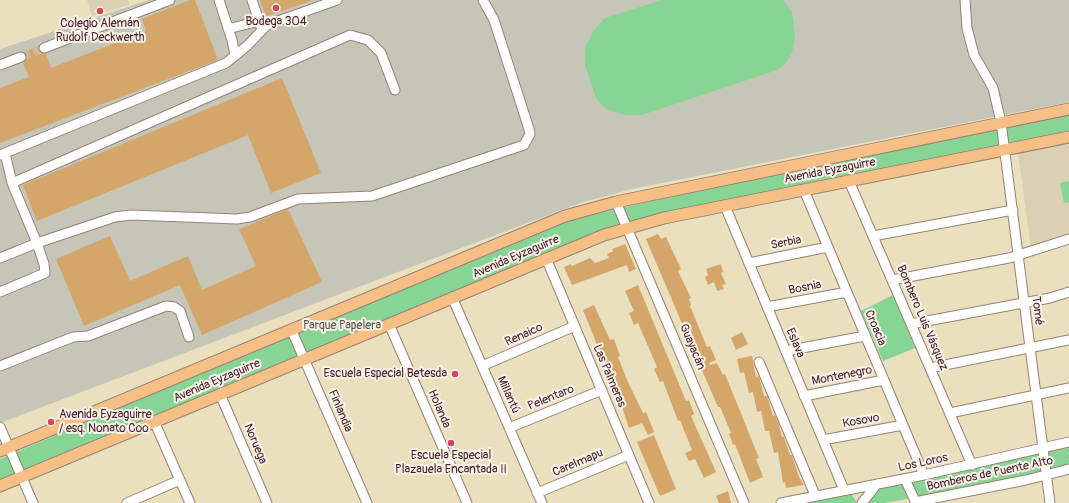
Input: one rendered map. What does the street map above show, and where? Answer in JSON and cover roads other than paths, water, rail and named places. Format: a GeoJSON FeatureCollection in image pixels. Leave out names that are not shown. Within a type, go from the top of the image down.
{"type":"FeatureCollection","features":[{"type":"Feature","properties":{"kind":"main road","name":"Avenida Eyzaguirre"},"geometry":{"type":"LineString","coordinates":[[4,449],[565,216],[616,202],[1069,109]]}},
{"type":"Feature","properties":{"kind":"main road","name":"Avenida Eyzaguirre"},"geometry":{"type":"LineString","coordinates":[[0,486],[589,240],[628,227],[1069,137]]}},
{"type":"Feature","properties":{"kind":"street"},"geometry":{"type":"LineString","coordinates":[[44,48],[170,0]]}},
{"type":"Feature","properties":{"kind":"street"},"geometry":{"type":"LineString","coordinates":[[219,0],[235,56]]}},
{"type":"Feature","properties":{"kind":"street"},"geometry":{"type":"LineString","coordinates":[[0,292],[45,273],[44,264],[37,243],[12,183],[2,154],[226,63],[248,45],[260,25],[252,0]]}},
{"type":"Feature","properties":{"kind":"street"},"geometry":{"type":"LineString","coordinates":[[228,28],[271,23],[337,0]]}},
{"type":"Feature","properties":{"kind":"street"},"geometry":{"type":"LineString","coordinates":[[0,258],[37,243],[115,217],[131,215],[237,219],[250,217],[298,199],[372,196],[524,145],[530,134],[529,129],[494,20],[483,0]]}},
{"type":"Feature","properties":{"kind":"street","name":"Tomé"},"geometry":{"type":"LineString","coordinates":[[965,0],[967,28],[974,55],[993,88],[1002,122],[1050,503]]}},
{"type":"Feature","properties":{"kind":"street"},"geometry":{"type":"LineString","coordinates":[[12,183],[350,35],[368,40],[381,53],[395,90]]}},
{"type":"Feature","properties":{"kind":"street"},"geometry":{"type":"LineString","coordinates":[[0,65],[21,57]]}},
{"type":"Feature","properties":{"kind":"street","name":"Bombero Luis Vásquez"},"geometry":{"type":"LineString","coordinates":[[849,181],[972,464]]}},
{"type":"Feature","properties":{"kind":"street","name":"Croacia"},"geometry":{"type":"LineString","coordinates":[[804,190],[924,475]]}},
{"type":"Feature","properties":{"kind":"street","name":"Guayacán"},"geometry":{"type":"LineString","coordinates":[[616,202],[628,227],[744,503]]}},
{"type":"Feature","properties":{"kind":"street","name":"Eslava"},"geometry":{"type":"LineString","coordinates":[[725,206],[844,490]]}},
{"type":"Feature","properties":{"kind":"street"},"geometry":{"type":"LineString","coordinates":[[873,236],[1012,210]]}},
{"type":"Feature","properties":{"kind":"street"},"geometry":{"type":"LineString","coordinates":[[892,280],[1018,255],[1069,239]]}},
{"type":"Feature","properties":{"kind":"street","name":"Serbia"},"geometry":{"type":"LineString","coordinates":[[749,263],[828,247]]}},
{"type":"Feature","properties":{"kind":"street","name":"Las Palmeras"},"geometry":{"type":"LineString","coordinates":[[546,258],[649,503]]}},
{"type":"Feature","properties":{"kind":"street","name":"Bosnia"},"geometry":{"type":"LineString","coordinates":[[767,307],[847,292]]}},
{"type":"Feature","properties":{"kind":"street"},"geometry":{"type":"LineString","coordinates":[[911,324],[1069,292]]}},
{"type":"Feature","properties":{"kind":"street","name":"Millantú"},"geometry":{"type":"LineString","coordinates":[[452,297],[542,503]]}},
{"type":"Feature","properties":{"kind":"street"},"geometry":{"type":"LineString","coordinates":[[0,366],[73,337],[88,336],[166,306],[174,307],[180,311],[189,337]]}},
{"type":"Feature","properties":{"kind":"street","name":"Holanda"},"geometry":{"type":"LineString","coordinates":[[389,324],[467,503]]}},
{"type":"Feature","properties":{"kind":"street","name":"Renaico"},"geometry":{"type":"LineString","coordinates":[[482,366],[575,326]]}},
{"type":"Feature","properties":{"kind":"street","name":"Finlandia"},"geometry":{"type":"LineString","coordinates":[[291,329],[367,503]]}},
{"type":"Feature","properties":{"kind":"street"},"geometry":{"type":"LineString","coordinates":[[786,351],[865,336]]}},
{"type":"Feature","properties":{"kind":"street"},"geometry":{"type":"LineString","coordinates":[[930,368],[1069,340]]}},
{"type":"Feature","properties":{"kind":"street"},"geometry":{"type":"LineString","coordinates":[[759,362],[815,495]]}},
{"type":"Feature","properties":{"kind":"street","name":"Montenegro"},"geometry":{"type":"LineString","coordinates":[[804,396],[884,380]]}},
{"type":"Feature","properties":{"kind":"street"},"geometry":{"type":"LineString","coordinates":[[950,413],[1069,388]]}},
{"type":"Feature","properties":{"kind":"street","name":"Pelentaro"},"geometry":{"type":"LineString","coordinates":[[509,428],[602,390]]}},
{"type":"Feature","properties":{"kind":"street","name":"Noruega"},"geometry":{"type":"LineString","coordinates":[[220,394],[267,503]]}},
{"type":"Feature","properties":{"kind":"street"},"geometry":{"type":"LineString","coordinates":[[154,421],[190,503]]}},
{"type":"Feature","properties":{"kind":"street","name":"Kosovo"},"geometry":{"type":"LineString","coordinates":[[823,440],[903,425]]}},
{"type":"Feature","properties":{"kind":"street"},"geometry":{"type":"LineString","coordinates":[[0,427],[4,449],[21,477],[33,503]]}},
{"type":"Feature","properties":{"kind":"street","name":"Los Loros"},"geometry":{"type":"LineString","coordinates":[[781,503],[815,495],[924,475],[1069,442]]}},
{"type":"Feature","properties":{"kind":"street","name":"Carelmapu"},"geometry":{"type":"LineString","coordinates":[[537,493],[629,454]]}},
{"type":"Feature","properties":{"kind":"street","name":"Bomberos de Puente Alto"},"geometry":{"type":"LineString","coordinates":[[915,502],[1046,475],[1069,468]]}},
{"type":"Feature","properties":{"kind":"street"},"geometry":{"type":"LineString","coordinates":[[905,479],[915,502]]}},
{"type":"Feature","properties":{"kind":"street"},"geometry":{"type":"LineString","coordinates":[[127,503],[180,480]]}},
{"type":"Feature","properties":{"kind":"street"},"geometry":{"type":"LineString","coordinates":[[862,503],[877,484]]}},
{"type":"Feature","properties":{"kind":"tunnel"},"geometry":{"type":"LineString","coordinates":[[21,57],[44,48]]}},
{"type":"Feature","properties":{"kind":"place","name":"Bodega 304"},"geometry":{"type":"Point","coordinates":[276,8]}},
{"type":"Feature","properties":{"kind":"place","name":"Colegio Alemán Rudolf Deckwerth"},"geometry":{"type":"Point","coordinates":[100,11]}},
{"type":"Feature","properties":{"kind":"place","name":"Escuela Especial Betesda"},"geometry":{"type":"Point","coordinates":[455,374]}},
{"type":"Feature","properties":{"kind":"place","name":"Avenida Eyzaguirre / esq. Nonato Coo"},"geometry":{"type":"Point","coordinates":[51,422]}},
{"type":"Feature","properties":{"kind":"place","name":"Escuela Especial Plazauela Encantada II"},"geometry":{"type":"Point","coordinates":[451,443]}},
{"type":"Feature","properties":{"kind":"park label","name":"Parque Papelera"},"geometry":{"type":"Point","coordinates":[342,326]}}]}
